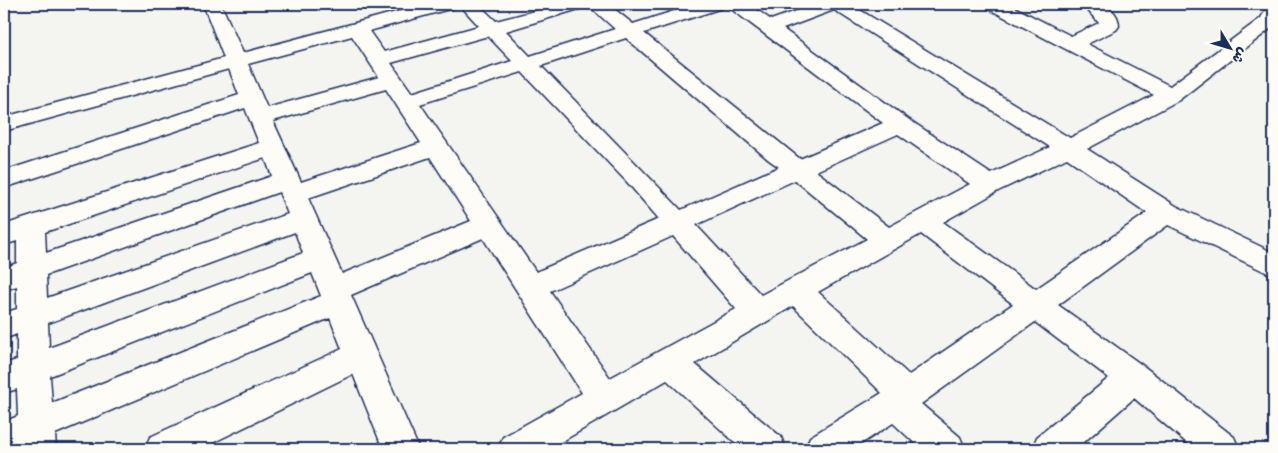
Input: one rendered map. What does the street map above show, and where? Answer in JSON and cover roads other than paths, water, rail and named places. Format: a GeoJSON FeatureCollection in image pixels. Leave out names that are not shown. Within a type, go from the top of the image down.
{"type":"FeatureCollection","features":[{"type":"Feature","properties":{"kind":"street"},"geometry":{"type":"LineString","coordinates":[[212,4],[401,449]]}},
{"type":"Feature","properties":{"kind":"street"},"geometry":{"type":"LineString","coordinates":[[4,124],[446,4]]}},
{"type":"Feature","properties":{"kind":"street"},"geometry":{"type":"LineString","coordinates":[[468,4],[636,176],[757,312]]}},
{"type":"Feature","properties":{"kind":"street"},"geometry":{"type":"LineString","coordinates":[[4,180],[386,70],[492,28],[581,4]]}},
{"type":"Feature","properties":{"kind":"street"},"geometry":{"type":"LineString","coordinates":[[597,4],[796,169],[887,240]]}},
{"type":"Feature","properties":{"kind":"street"},"geometry":{"type":"LineString","coordinates":[[408,101],[714,4]]}},
{"type":"Feature","properties":{"kind":"street"},"geometry":{"type":"LineString","coordinates":[[736,4],[770,27],[900,124],[989,185]]}},
{"type":"Feature","properties":{"kind":"street"},"geometry":{"type":"LineString","coordinates":[[770,27],[833,4]]}},
{"type":"Feature","properties":{"kind":"street"},"geometry":{"type":"LineString","coordinates":[[837,4],[1069,148],[1166,213],[1274,265]]}},
{"type":"Feature","properties":{"kind":"street"},"geometry":{"type":"LineString","coordinates":[[994,4],[1171,95]]}},
{"type":"Feature","properties":{"kind":"street"},"geometry":{"type":"LineString","coordinates":[[1072,43],[1110,26],[1109,19],[1091,4]]}},
{"type":"Feature","properties":{"kind":"street"},"geometry":{"type":"LineString","coordinates":[[516,449],[796,290],[922,221],[989,185],[1069,148],[1171,95],[1269,21],[1274,11]]}},
{"type":"Feature","properties":{"kind":"street"},"geometry":{"type":"LineString","coordinates":[[357,28],[408,101],[605,398]]}},
{"type":"Feature","properties":{"kind":"street"},"geometry":{"type":"LineString","coordinates":[[531,287],[900,124]]}},
{"type":"Feature","properties":{"kind":"street"},"geometry":{"type":"LineString","coordinates":[[18,321],[294,198],[438,146]]}},
{"type":"Feature","properties":{"kind":"street"},"geometry":{"type":"LineString","coordinates":[[37,437],[33,368],[18,321],[18,231],[273,147]]}},
{"type":"Feature","properties":{"kind":"street"},"geometry":{"type":"LineString","coordinates":[[147,188],[155,228]]}},
{"type":"Feature","properties":{"kind":"street"},"geometry":{"type":"LineString","coordinates":[[18,274],[155,228],[294,198]]}},
{"type":"Feature","properties":{"kind":"street"},"geometry":{"type":"LineString","coordinates":[[823,449],[901,399],[1166,213]]}},
{"type":"Feature","properties":{"kind":"street"},"geometry":{"type":"LineString","coordinates":[[922,221],[1134,378],[1221,449]]}},
{"type":"Feature","properties":{"kind":"street"},"geometry":{"type":"LineString","coordinates":[[4,439],[37,437],[490,224]]}},
{"type":"Feature","properties":{"kind":"street"},"geometry":{"type":"LineString","coordinates":[[4,379],[320,258]]}},
{"type":"Feature","properties":{"kind":"street"},"geometry":{"type":"LineString","coordinates":[[796,290],[947,449]]}},
{"type":"Feature","properties":{"kind":"street"},"geometry":{"type":"LineString","coordinates":[[163,449],[361,355]]}},
{"type":"Feature","properties":{"kind":"street"},"geometry":{"type":"LineString","coordinates":[[670,362],[768,449]]}},
{"type":"Feature","properties":{"kind":"street"},"geometry":{"type":"LineString","coordinates":[[1050,449],[1134,378]]}}]}
